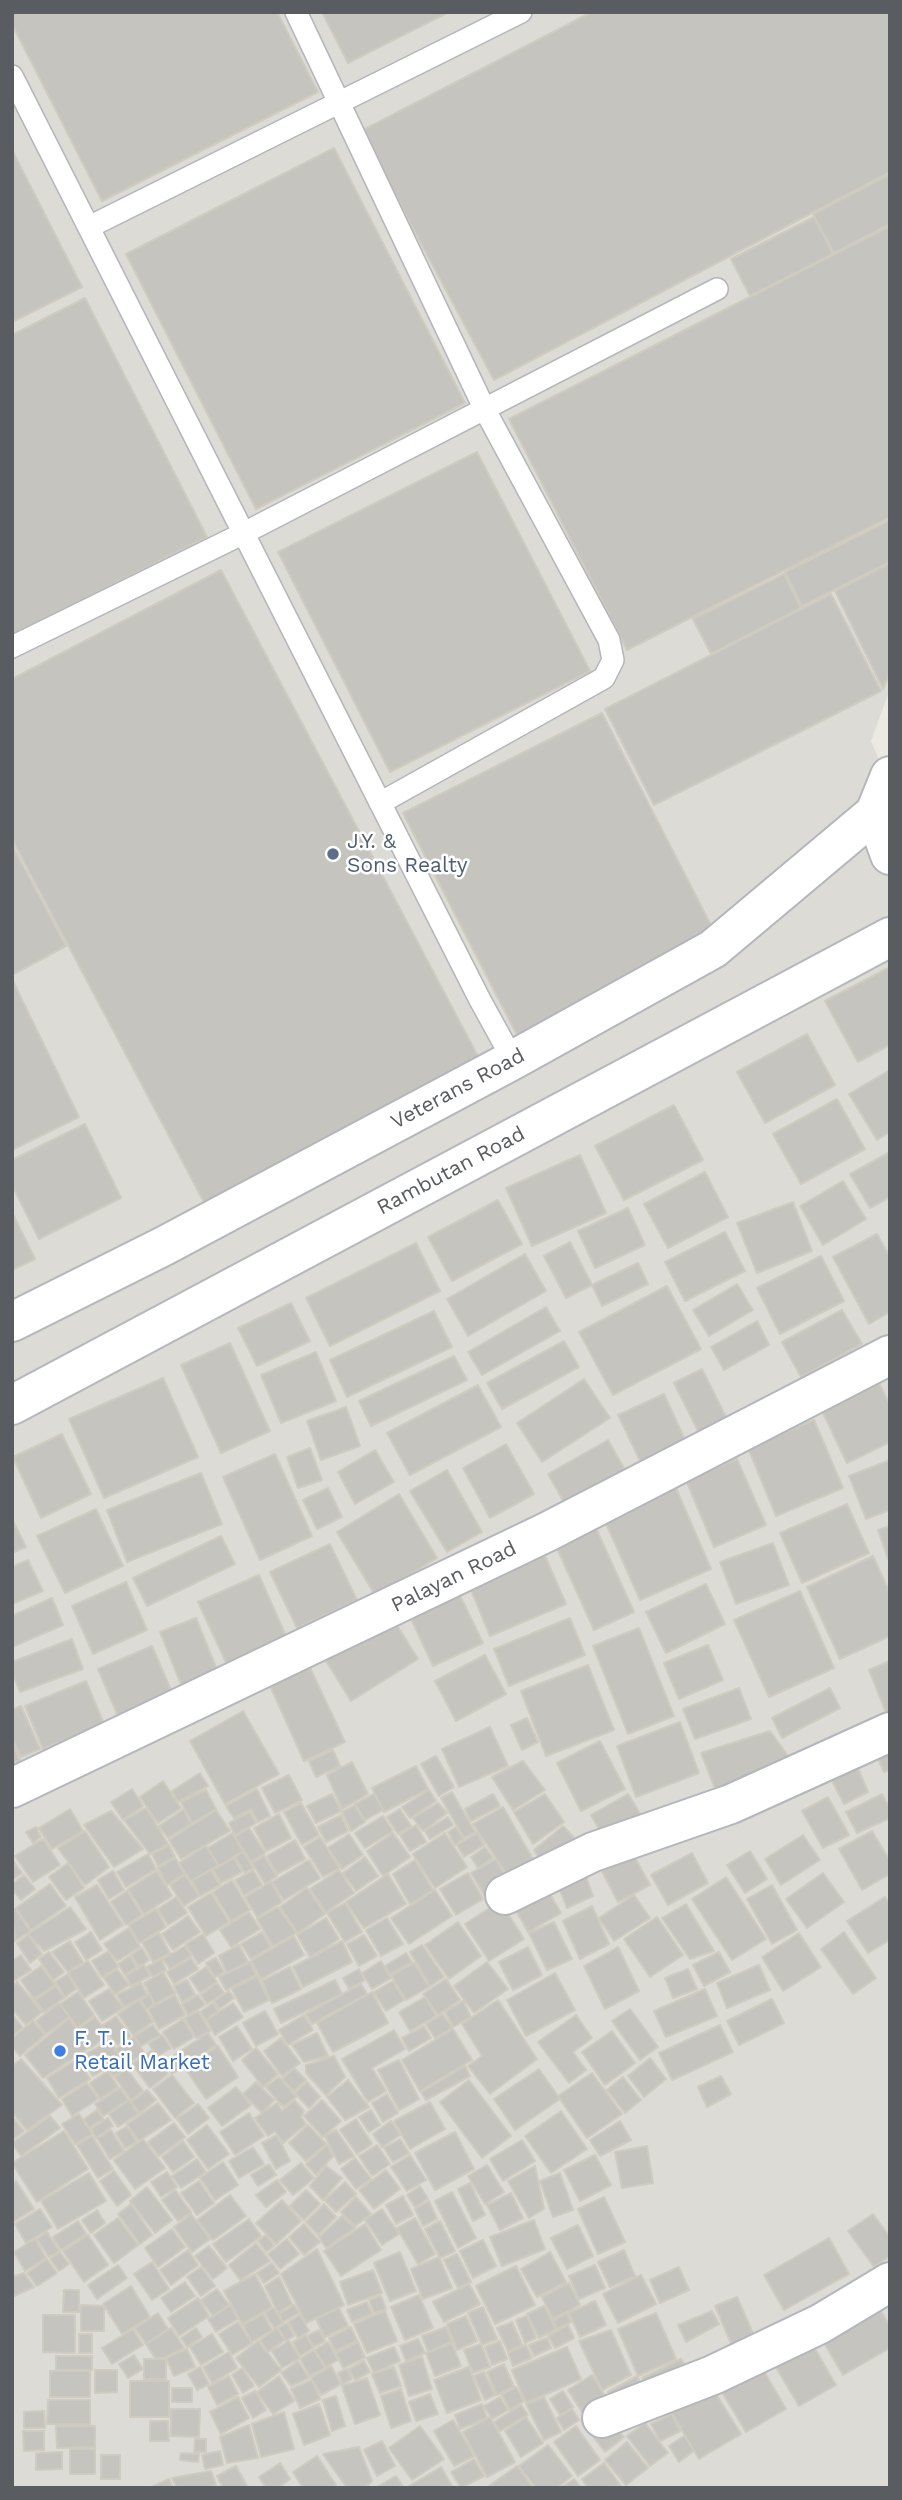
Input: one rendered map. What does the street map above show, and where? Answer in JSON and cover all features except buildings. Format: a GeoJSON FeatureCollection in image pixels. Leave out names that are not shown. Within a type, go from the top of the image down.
{"type":"FeatureCollection","features":[{"type":"Feature","properties":{"kind":"street","name":"Veterans Road"},"geometry":{"type":"LineString","coordinates":[[12,1322],[176,1240],[513,1060],[713,949],[882,811],[890,776]]}},
{"type":"Feature","properties":{"kind":"street"},"geometry":{"type":"LineString","coordinates":[[882,811],[890,855]]}},
{"type":"Feature","properties":{"kind":"street","name":"Rambutan Road"},"geometry":{"type":"LineString","coordinates":[[12,1405],[890,937]]}},
{"type":"Feature","properties":{"kind":"street","name":"Palayan Road"},"geometry":{"type":"LineString","coordinates":[[12,1788],[547,1532],[890,1355]]}},
{"type":"Feature","properties":{"kind":"street"},"geometry":{"type":"LineString","coordinates":[[505,1895],[593,1852],[731,1804],[890,1732]]}},
{"type":"Feature","properties":{"kind":"street"},"geometry":{"type":"LineString","coordinates":[[602,2418],[713,2375],[820,2324],[890,2281]]}},
{"type":"Feature","properties":{"kind":"lane"},"geometry":{"type":"LineString","coordinates":[[296,12],[485,410],[609,640],[613,660],[604,678],[380,803]]}},
{"type":"Feature","properties":{"kind":"lane"},"geometry":{"type":"LineString","coordinates":[[89,227],[521,12]]}},
{"type":"Feature","properties":{"kind":"lane"},"geometry":{"type":"LineString","coordinates":[[12,76],[513,1060]]}},
{"type":"Feature","properties":{"kind":"lane"},"geometry":{"type":"LineString","coordinates":[[12,647],[244,533],[717,289]]}},
{"type":"Feature","properties":{"kind":"shaded area"},"geometry":{"type":"Polygon","coordinates":[[[12,12],[890,12],[890,689],[871,741],[890,786],[890,2488],[12,2488],[12,12]]]}},
{"type":"Feature","properties":{"kind":"place","name":"J.Y. & Sons Realty"},"geometry":{"type":"Point","coordinates":[333,854]}},
{"type":"Feature","properties":{"kind":"place","name":"F. T. I. Retail Market"},"geometry":{"type":"Point","coordinates":[60,2051]}}]}
